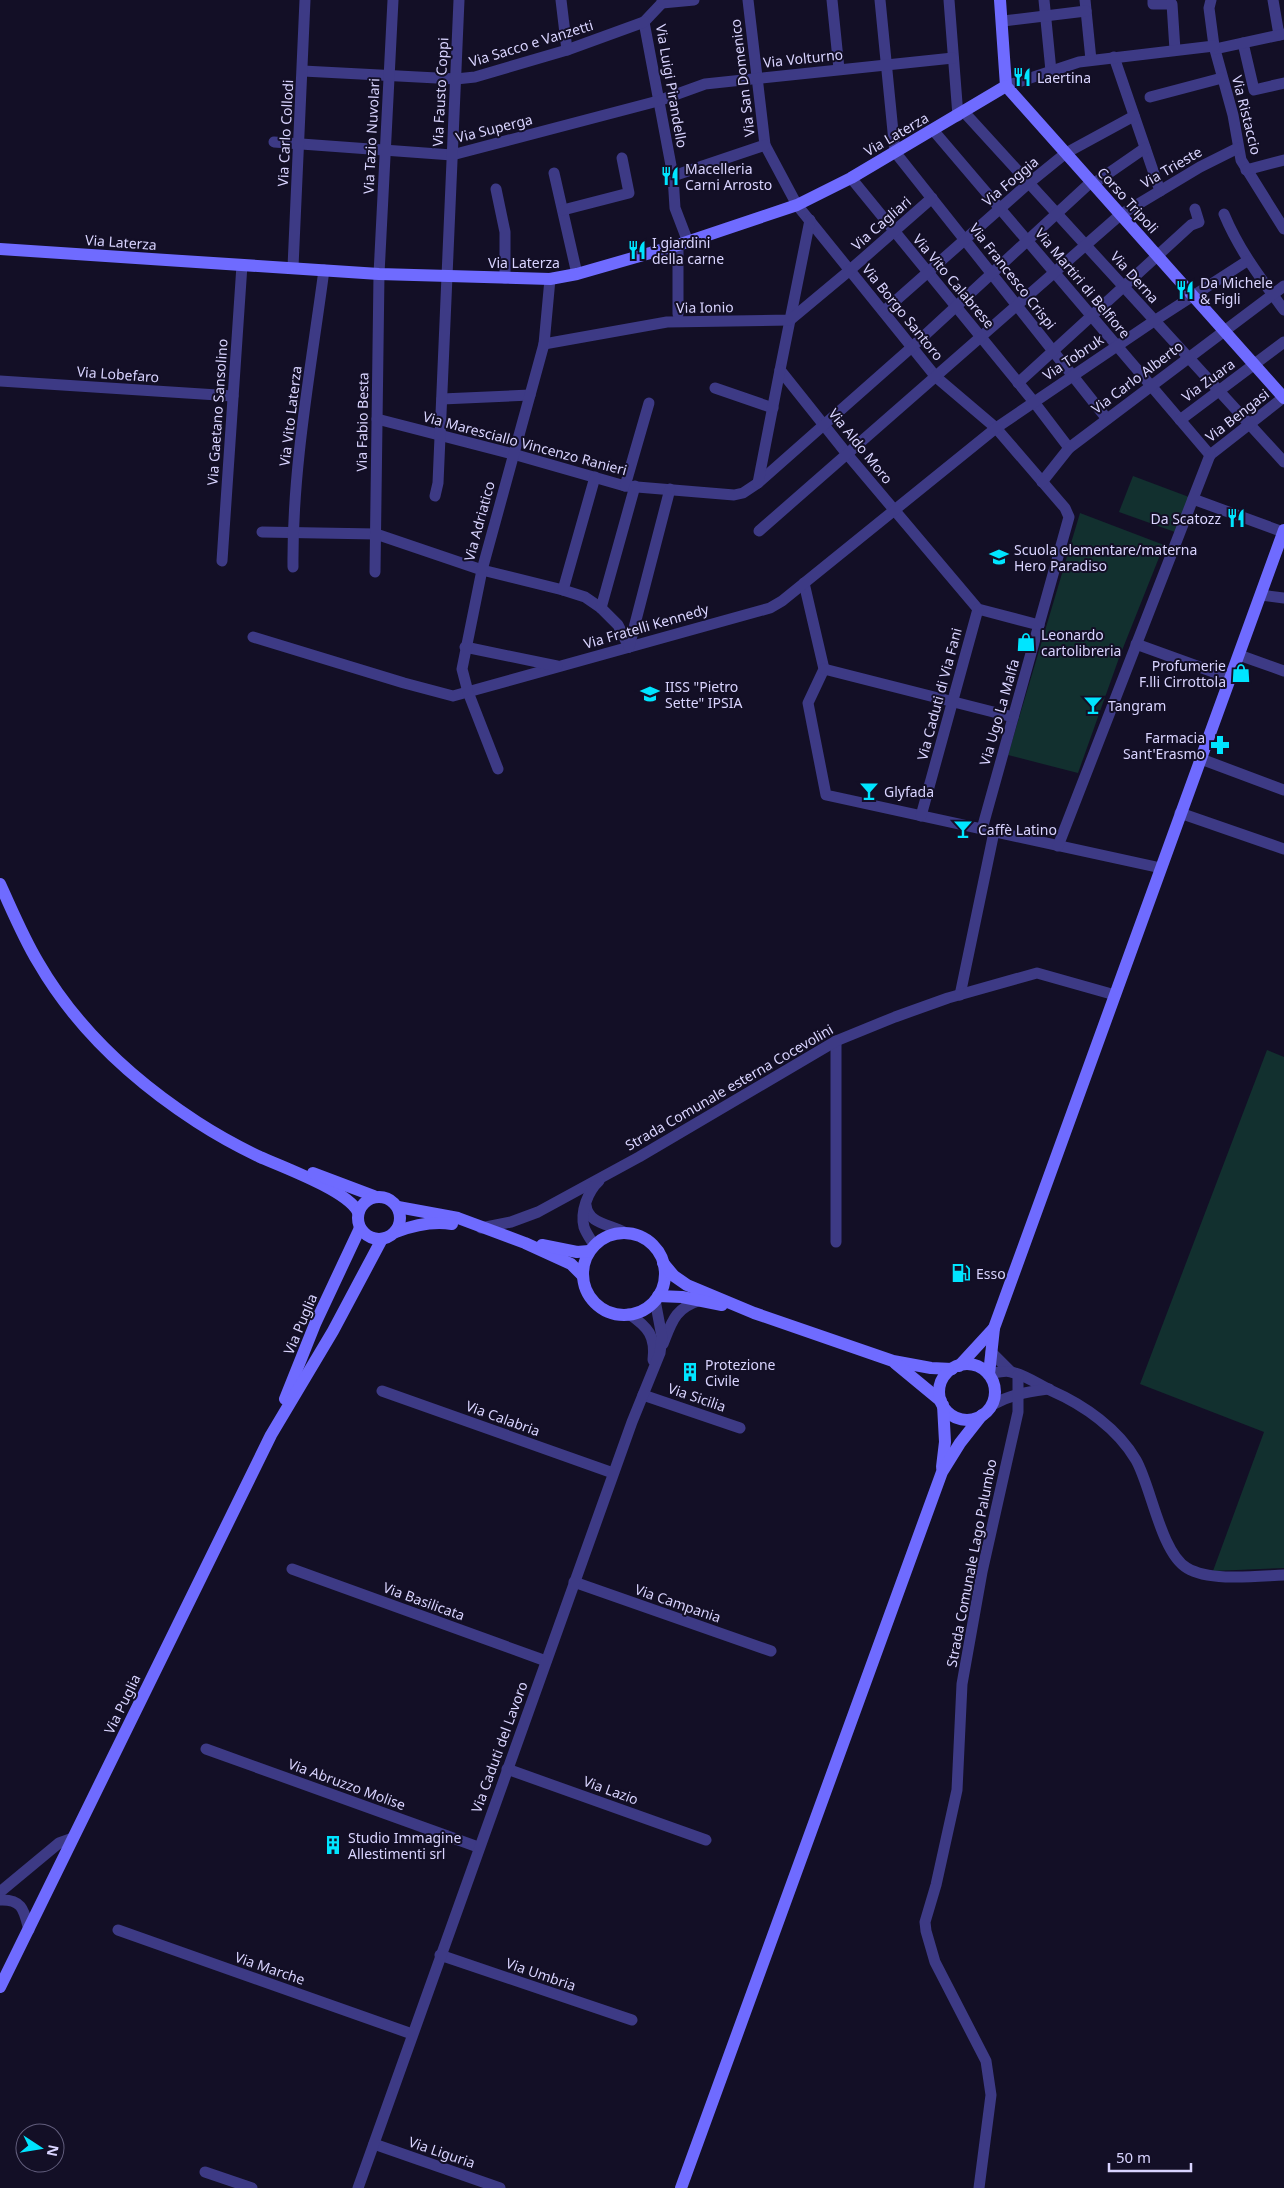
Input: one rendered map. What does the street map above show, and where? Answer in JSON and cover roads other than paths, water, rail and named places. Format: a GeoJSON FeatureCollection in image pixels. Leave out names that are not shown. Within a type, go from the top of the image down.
{"type":"FeatureCollection","features":[{"type":"Feature","properties":{"kind":"main road"},"geometry":{"type":"LineString","coordinates":[[1000,0],[1003,21],[1006,86]]}},
{"type":"Feature","properties":{"kind":"main road","name":"Via Laterza"},"geometry":{"type":"LineString","coordinates":[[0,249],[379,274],[550,279],[577,274],[683,244],[798,205],[851,178],[1006,86]]}},
{"type":"Feature","properties":{"kind":"main road","name":"Corso Tripoli"},"geometry":{"type":"LineString","coordinates":[[1006,86],[1284,398]]}},
{"type":"Feature","properties":{"kind":"main road"},"geometry":{"type":"LineString","coordinates":[[681,2188],[942,1472],[960,1443],[992,1404],[995,1390],[989,1374],[994,1328],[1284,531]]}},
{"type":"Feature","properties":{"kind":"main road"},"geometry":{"type":"LineString","coordinates":[[0,884],[37,961],[69,1009],[89,1033],[154,1091],[197,1122],[245,1149],[338,1194],[354,1205],[358,1212],[360,1228],[367,1235],[382,1239],[396,1232],[438,1222],[480,1228]]}},
{"type":"Feature","properties":{"kind":"main road"},"geometry":{"type":"LineString","coordinates":[[286,1168],[312,1173],[374,1196],[388,1198],[398,1207],[412,1211],[443,1214],[525,1243],[571,1264],[582,1276],[588,1294],[594,1302],[610,1312],[630,1314],[648,1307],[663,1286],[663,1263],[660,1254],[647,1240],[639,1235],[624,1232],[608,1236],[592,1248],[576,1252],[525,1243]]}},
{"type":"Feature","properties":{"kind":"main road"},"geometry":{"type":"LineString","coordinates":[[358,1212],[364,1202],[374,1196]]}},
{"type":"Feature","properties":{"kind":"main road"},"geometry":{"type":"LineString","coordinates":[[396,1232],[401,1220],[398,1207]]}},
{"type":"Feature","properties":{"kind":"main road","name":"Via Puglia"},"geometry":{"type":"LineString","coordinates":[[0,1987],[271,1435],[315,1324],[360,1228]]}},
{"type":"Feature","properties":{"kind":"main road","name":"Via Puglia"},"geometry":{"type":"LineString","coordinates":[[271,1435],[334,1331],[382,1239]]}},
{"type":"Feature","properties":{"kind":"main road"},"geometry":{"type":"LineString","coordinates":[[582,1276],[583,1267],[592,1248]]}},
{"type":"Feature","properties":{"kind":"main road"},"geometry":{"type":"LineString","coordinates":[[663,1263],[674,1276],[687,1284],[754,1313],[893,1361],[931,1368],[973,1365],[980,1367],[989,1374]]}},
{"type":"Feature","properties":{"kind":"main road"},"geometry":{"type":"LineString","coordinates":[[656,1298],[701,1300],[754,1313]]}},
{"type":"Feature","properties":{"kind":"main road"},"geometry":{"type":"LineString","coordinates":[[942,1472],[945,1442],[940,1393],[943,1379],[994,1328]]}},
{"type":"Feature","properties":{"kind":"main road"},"geometry":{"type":"LineString","coordinates":[[893,1361],[942,1403],[949,1413],[962,1419],[976,1418],[982,1415]]}},
{"type":"Feature","properties":{"kind":"street","name":"Via Carlo Collodi"},"geometry":{"type":"LineString","coordinates":[[293,267],[305,0]]}},
{"type":"Feature","properties":{"kind":"street","name":"Via Tazio Nuvolari"},"geometry":{"type":"LineString","coordinates":[[379,274],[393,0]]}},
{"type":"Feature","properties":{"kind":"street","name":"Via Fausto Coppi"},"geometry":{"type":"LineString","coordinates":[[435,496],[438,483],[459,0]]}},
{"type":"Feature","properties":{"kind":"street"},"geometry":{"type":"LineString","coordinates":[[561,0],[567,50]]}},
{"type":"Feature","properties":{"kind":"street"},"geometry":{"type":"LineString","coordinates":[[662,2],[694,0]]}},
{"type":"Feature","properties":{"kind":"street","name":"Via San Domenico"},"geometry":{"type":"LineString","coordinates":[[748,0],[765,145],[798,205]]}},
{"type":"Feature","properties":{"kind":"street"},"geometry":{"type":"LineString","coordinates":[[832,0],[839,70]]}},
{"type":"Feature","properties":{"kind":"street"},"geometry":{"type":"LineString","coordinates":[[880,0],[895,152]]}},
{"type":"Feature","properties":{"kind":"street"},"geometry":{"type":"LineString","coordinates":[[949,0],[953,58],[961,114]]}},
{"type":"Feature","properties":{"kind":"street"},"geometry":{"type":"LineString","coordinates":[[1044,0],[1051,71]]}},
{"type":"Feature","properties":{"kind":"street"},"geometry":{"type":"LineString","coordinates":[[1153,0],[1153,4],[1172,4],[1175,50]]}},
{"type":"Feature","properties":{"kind":"street"},"geometry":{"type":"LineString","coordinates":[[1006,86],[1091,60],[1175,50],[1216,50],[1282,35],[1273,0]]}},
{"type":"Feature","properties":{"kind":"street","name":"Via Luigi Pirandello"},"geometry":{"type":"LineString","coordinates":[[662,2],[644,22],[673,176],[675,208],[683,244]]}},
{"type":"Feature","properties":{"kind":"street","name":"Via Ristaccio"},"geometry":{"type":"LineString","coordinates":[[1210,4],[1216,50],[1233,115],[1238,148],[1246,170],[1284,229]]}},
{"type":"Feature","properties":{"kind":"street"},"geometry":{"type":"LineString","coordinates":[[1003,21],[1046,16],[1085,5],[1091,60]]}},
{"type":"Feature","properties":{"kind":"street","name":"Via Sacco e Vanzetti"},"geometry":{"type":"LineString","coordinates":[[303,71],[456,79],[475,77],[567,50],[644,22]]}},
{"type":"Feature","properties":{"kind":"street"},"geometry":{"type":"LineString","coordinates":[[1243,43],[1254,90],[1284,83]]}},
{"type":"Feature","properties":{"kind":"street"},"geometry":{"type":"LineString","coordinates":[[1114,57],[1160,191]]}},
{"type":"Feature","properties":{"kind":"street","name":"Via Volturno"},"geometry":{"type":"LineString","coordinates":[[658,101],[705,84],[953,58]]}},
{"type":"Feature","properties":{"kind":"street"},"geometry":{"type":"LineString","coordinates":[[1150,97],[1222,78]]}},
{"type":"Feature","properties":{"kind":"street","name":"Via Superga"},"geometry":{"type":"LineString","coordinates":[[274,142],[452,154],[658,101]]}},
{"type":"Feature","properties":{"kind":"street","name":"Via Derna"},"geometry":{"type":"LineString","coordinates":[[961,114],[1028,183],[1248,425],[1284,462]]}},
{"type":"Feature","properties":{"kind":"street","name":"Via Foggia"},"geometry":{"type":"LineString","coordinates":[[884,311],[1028,183],[1066,153],[1134,116]]}},
{"type":"Feature","properties":{"kind":"street","name":"Via Martiri di Belfiore"},"geometry":{"type":"LineString","coordinates":[[933,130],[1210,455]]}},
{"type":"Feature","properties":{"kind":"street"},"geometry":{"type":"LineString","coordinates":[[673,176],[765,145]]}},
{"type":"Feature","properties":{"kind":"street","name":"Via Maresciallo Vincenzo Ranieri"},"geometry":{"type":"LineString","coordinates":[[376,419],[630,486],[734,495],[743,493],[758,484],[912,347],[991,272],[1092,183],[1145,148]]}},
{"type":"Feature","properties":{"kind":"street","name":"Via Trieste"},"geometry":{"type":"LineString","coordinates":[[758,531],[1086,246],[1120,214],[1238,148]]}},
{"type":"Feature","properties":{"kind":"street","name":"Via Francesco Crispi"},"geometry":{"type":"LineString","coordinates":[[895,152],[1107,419]]}},
{"type":"Feature","properties":{"kind":"street"},"geometry":{"type":"LineString","coordinates":[[562,210],[629,193],[622,158]]}},
{"type":"Feature","properties":{"kind":"street"},"geometry":{"type":"LineString","coordinates":[[1246,170],[1284,160]]}},
{"type":"Feature","properties":{"kind":"street"},"geometry":{"type":"LineString","coordinates":[[554,173],[577,274]]}},
{"type":"Feature","properties":{"kind":"street","name":"Via Vito Calabrese"},"geometry":{"type":"LineString","coordinates":[[851,178],[893,232],[1034,402],[1069,448]]}},
{"type":"Feature","properties":{"kind":"street"},"geometry":{"type":"LineString","coordinates":[[496,188],[505,232],[504,278]]}},
{"type":"Feature","properties":{"kind":"street","name":"Via Cagliari"},"geometry":{"type":"LineString","coordinates":[[850,270],[932,198]]}},
{"type":"Feature","properties":{"kind":"street","name":"Via Borgo Santoro"},"geometry":{"type":"LineString","coordinates":[[798,205],[936,377],[996,428],[1065,508],[1070,517]]}},
{"type":"Feature","properties":{"kind":"street"},"geometry":{"type":"LineString","coordinates":[[1018,383],[1158,257],[1191,224],[1199,222],[1195,209]]}},
{"type":"Feature","properties":{"kind":"street"},"geometry":{"type":"LineString","coordinates":[[1224,214],[1247,261],[1284,310]]}},
{"type":"Feature","properties":{"kind":"street"},"geometry":{"type":"LineString","coordinates":[[758,484],[810,220]]}},
{"type":"Feature","properties":{"kind":"street"},"geometry":{"type":"LineString","coordinates":[[678,314],[683,244]]}},
{"type":"Feature","properties":{"kind":"street","name":"Via Tobruk"},"geometry":{"type":"LineString","coordinates":[[996,428],[1154,321],[1247,261]]}},
{"type":"Feature","properties":{"kind":"street","name":"Via Gaetano Sansolino"},"geometry":{"type":"LineString","coordinates":[[222,561],[242,265]]}},
{"type":"Feature","properties":{"kind":"street","name":"Via Vito Laterza"},"geometry":{"type":"LineString","coordinates":[[293,567],[292,534],[302,434],[324,270]]}},
{"type":"Feature","properties":{"kind":"street"},"geometry":{"type":"LineString","coordinates":[[790,320],[850,270]]}},
{"type":"Feature","properties":{"kind":"street","name":"Via Fabio Besta"},"geometry":{"type":"LineString","coordinates":[[375,572],[379,274]]}},
{"type":"Feature","properties":{"kind":"street","name":"Via Adriatico"},"geometry":{"type":"LineString","coordinates":[[498,769],[468,692],[462,669],[482,570],[544,344],[550,279]]}},
{"type":"Feature","properties":{"kind":"street","name":"Via Carlo Alberto"},"geometry":{"type":"LineString","coordinates":[[1042,482],[1069,448],[1284,286]]}},
{"type":"Feature","properties":{"kind":"street","name":"Via Ionio"},"geometry":{"type":"LineString","coordinates":[[544,344],[667,322],[790,320]]}},
{"type":"Feature","properties":{"kind":"street","name":"Via Zuara"},"geometry":{"type":"LineString","coordinates":[[1180,420],[1284,342]]}},
{"type":"Feature","properties":{"kind":"street","name":"Via Aldo Moro"},"geometry":{"type":"LineString","coordinates":[[780,370],[847,454],[978,609]]}},
{"type":"Feature","properties":{"kind":"street","name":"Via Lobefaro"},"geometry":{"type":"LineString","coordinates":[[0,381],[233,396]]}},
{"type":"Feature","properties":{"kind":"street"},"geometry":{"type":"LineString","coordinates":[[715,388],[773,408]]}},
{"type":"Feature","properties":{"kind":"street"},"geometry":{"type":"LineString","coordinates":[[442,399],[530,395]]}},
{"type":"Feature","properties":{"kind":"street","name":"Via Bengasi"},"geometry":{"type":"LineString","coordinates":[[1210,455],[1284,398]]}},
{"type":"Feature","properties":{"kind":"street"},"geometry":{"type":"LineString","coordinates":[[601,608],[649,403]]}},
{"type":"Feature","properties":{"kind":"street","name":"Via Fratelli Kennedy"},"geometry":{"type":"LineString","coordinates":[[253,637],[453,696],[770,608],[782,601],[996,428]]}},
{"type":"Feature","properties":{"kind":"street"},"geometry":{"type":"LineString","coordinates":[[1058,846],[1210,455]]}},
{"type":"Feature","properties":{"kind":"street"},"geometry":{"type":"LineString","coordinates":[[563,590],[595,477]]}},
{"type":"Feature","properties":{"kind":"street"},"geometry":{"type":"LineString","coordinates":[[629,647],[670,489]]}},
{"type":"Feature","properties":{"kind":"street"},"geometry":{"type":"LineString","coordinates":[[1193,498],[1284,531]]}},
{"type":"Feature","properties":{"kind":"street","name":"Via Ugo La Malfa"},"geometry":{"type":"LineString","coordinates":[[982,829],[1012,717],[1070,517]]}},
{"type":"Feature","properties":{"kind":"street"},"geometry":{"type":"LineString","coordinates":[[262,532],[376,534],[482,570],[563,590],[585,597],[601,608],[618,625],[629,647]]}},
{"type":"Feature","properties":{"kind":"street"},"geometry":{"type":"LineString","coordinates":[[804,583],[824,669],[808,703],[826,796],[1161,868]]}},
{"type":"Feature","properties":{"kind":"street"},"geometry":{"type":"LineString","coordinates":[[1261,595],[1284,598]]}},
{"type":"Feature","properties":{"kind":"street"},"geometry":{"type":"LineString","coordinates":[[978,609],[1039,624]]}},
{"type":"Feature","properties":{"kind":"street","name":"Via Caduti di Via Fani"},"geometry":{"type":"LineString","coordinates":[[921,816],[978,609]]}},
{"type":"Feature","properties":{"kind":"street"},"geometry":{"type":"LineString","coordinates":[[1136,644],[1230,678]]}},
{"type":"Feature","properties":{"kind":"street"},"geometry":{"type":"LineString","coordinates":[[465,647],[558,667]]}},
{"type":"Feature","properties":{"kind":"street"},"geometry":{"type":"LineString","coordinates":[[1239,655],[1284,671]]}},
{"type":"Feature","properties":{"kind":"street"},"geometry":{"type":"LineString","coordinates":[[824,669],[1012,717]]}},
{"type":"Feature","properties":{"kind":"street"},"geometry":{"type":"LineString","coordinates":[[1201,759],[1284,790]]}},
{"type":"Feature","properties":{"kind":"street"},"geometry":{"type":"LineString","coordinates":[[1180,813],[1284,848]]}},
{"type":"Feature","properties":{"kind":"street"},"geometry":{"type":"LineString","coordinates":[[960,995],[994,832]]}},
{"type":"Feature","properties":{"kind":"street","name":"Strada Comunale esterna Cocevolini"},"geometry":{"type":"LineString","coordinates":[[480,1228],[511,1222],[538,1212],[836,1041],[895,1017],[960,995],[1037,973],[1115,995]]}},
{"type":"Feature","properties":{"kind":"street"},"geometry":{"type":"LineString","coordinates":[[836,1041],[836,1242]]}},
{"type":"Feature","properties":{"kind":"street"},"geometry":{"type":"LineString","coordinates":[[592,1248],[584,1227],[584,1214],[592,1187],[603,1176]]}},
{"type":"Feature","properties":{"kind":"street"},"geometry":{"type":"LineString","coordinates":[[586,1205],[587,1212],[591,1218],[614,1226],[624,1232]]}},
{"type":"Feature","properties":{"kind":"street"},"geometry":{"type":"LineString","coordinates":[[656,1298],[662,1337],[660,1353]]}},
{"type":"Feature","properties":{"kind":"street"},"geometry":{"type":"LineString","coordinates":[[651,1373],[674,1316],[681,1309],[701,1300]]}},
{"type":"Feature","properties":{"kind":"street"},"geometry":{"type":"LineString","coordinates":[[630,1314],[645,1324],[652,1338],[653,1356],[651,1373]]}},
{"type":"Feature","properties":{"kind":"street"},"geometry":{"type":"LineString","coordinates":[[991,1352],[1014,1373],[1086,1408],[1128,1448],[1137,1461],[1171,1551],[1181,1564],[1189,1570],[1221,1576],[1284,1575]]}},
{"type":"Feature","properties":{"kind":"street","name":"Via Caduti del Lavoro"},"geometry":{"type":"LineString","coordinates":[[358,2188],[478,1847],[651,1373]]}},
{"type":"Feature","properties":{"kind":"street"},"geometry":{"type":"LineString","coordinates":[[989,1374],[1014,1373]]}},
{"type":"Feature","properties":{"kind":"street","name":"Strada Comunale Lago Palumbo"},"geometry":{"type":"LineString","coordinates":[[978,2188],[991,2094],[989,2070],[935,1962],[925,1922],[936,1885],[955,1804],[959,1776],[962,1684],[982,1572],[1018,1412],[1020,1393],[1014,1373]]}},
{"type":"Feature","properties":{"kind":"street"},"geometry":{"type":"LineString","coordinates":[[992,1404],[1020,1393],[1049,1389]]}},
{"type":"Feature","properties":{"kind":"street","name":"Via Calabria"},"geometry":{"type":"LineString","coordinates":[[382,1391],[613,1473]]}},
{"type":"Feature","properties":{"kind":"street","name":"Via Sicilia"},"geometry":{"type":"LineString","coordinates":[[643,1395],[740,1428]]}},
{"type":"Feature","properties":{"kind":"street","name":"Via Basilicata"},"geometry":{"type":"LineString","coordinates":[[292,1569],[546,1661]]}},
{"type":"Feature","properties":{"kind":"street","name":"Via Campania"},"geometry":{"type":"LineString","coordinates":[[574,1582],[771,1651]]}},
{"type":"Feature","properties":{"kind":"street","name":"Via Abruzzo Molise"},"geometry":{"type":"LineString","coordinates":[[206,1749],[478,1847]]}},
{"type":"Feature","properties":{"kind":"street","name":"Via Lazio"},"geometry":{"type":"LineString","coordinates":[[507,1769],[706,1840]]}},
{"type":"Feature","properties":{"kind":"street"},"geometry":{"type":"LineString","coordinates":[[0,1892],[59,1843],[73,1838]]}},
{"type":"Feature","properties":{"kind":"street"},"geometry":{"type":"LineString","coordinates":[[0,1900],[17,1903],[23,1908],[29,1930]]}},
{"type":"Feature","properties":{"kind":"street","name":"Via Marche"},"geometry":{"type":"LineString","coordinates":[[118,1930],[412,2034]]}},
{"type":"Feature","properties":{"kind":"street","name":"Via Umbria"},"geometry":{"type":"LineString","coordinates":[[440,1955],[632,2020]]}},
{"type":"Feature","properties":{"kind":"street","name":"Via Liguria"},"geometry":{"type":"LineString","coordinates":[[374,2144],[500,2188]]}},
{"type":"Feature","properties":{"kind":"street"},"geometry":{"type":"LineString","coordinates":[[205,2172],[252,2188]]}},
{"type":"Feature","properties":{"kind":"place","name":"Laertina"},"geometry":{"type":"Point","coordinates":[1022,77]}},
{"type":"Feature","properties":{"kind":"place","name":"Macelleria Carni Arrosto"},"geometry":{"type":"Point","coordinates":[670,176]}},
{"type":"Feature","properties":{"kind":"place","name":"I giardini della carne"},"geometry":{"type":"Point","coordinates":[637,250]}},
{"type":"Feature","properties":{"kind":"place","name":"Da Michele & Figli"},"geometry":{"type":"Point","coordinates":[1185,290]}},
{"type":"Feature","properties":{"kind":"place","name":"Da Scatozz"},"geometry":{"type":"Point","coordinates":[1236,518]}},
{"type":"Feature","properties":{"kind":"place","name":"Scuola elementare/materna Hero Paradiso"},"geometry":{"type":"Point","coordinates":[999,557]}},
{"type":"Feature","properties":{"kind":"place","name":"Leonardo cartolibreria"},"geometry":{"type":"Point","coordinates":[1026,642]}},
{"type":"Feature","properties":{"kind":"place","name":"Profumerie F.lli Cirrottola"},"geometry":{"type":"Point","coordinates":[1241,673]}},
{"type":"Feature","properties":{"kind":"place","name":"IISS \"Pietro Sette\" IPSIA"},"geometry":{"type":"Point","coordinates":[650,694]}},
{"type":"Feature","properties":{"kind":"place","name":"Tangram"},"geometry":{"type":"Point","coordinates":[1093,705]}},
{"type":"Feature","properties":{"kind":"place","name":"Farmacia Sant'Erasmo"},"geometry":{"type":"Point","coordinates":[1220,745]}},
{"type":"Feature","properties":{"kind":"place","name":"Glyfada"},"geometry":{"type":"Point","coordinates":[869,791]}},
{"type":"Feature","properties":{"kind":"place","name":"Caffè Latino"},"geometry":{"type":"Point","coordinates":[963,829]}},
{"type":"Feature","properties":{"kind":"place","name":"Esso"},"geometry":{"type":"Point","coordinates":[961,1273]}},
{"type":"Feature","properties":{"kind":"place","name":"Protezione Civile"},"geometry":{"type":"Point","coordinates":[690,1372]}},
{"type":"Feature","properties":{"kind":"place","name":"Studio Immagine Allestimenti srl"},"geometry":{"type":"Point","coordinates":[333,1845]}}]}
